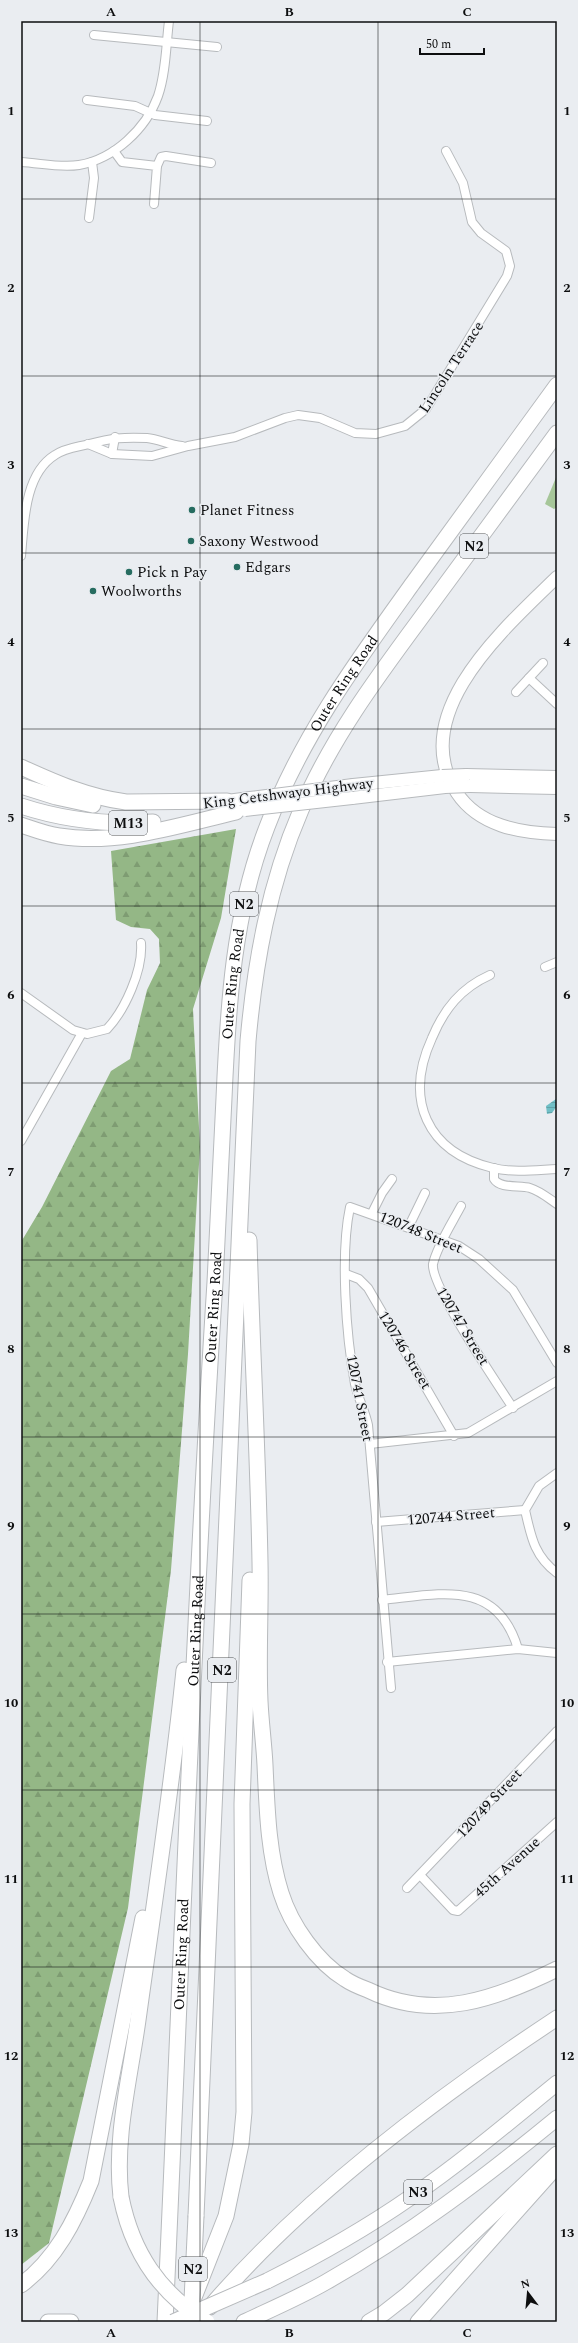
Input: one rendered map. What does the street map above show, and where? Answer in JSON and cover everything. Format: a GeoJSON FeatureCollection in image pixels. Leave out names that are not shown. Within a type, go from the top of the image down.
{"type":"FeatureCollection","features":[{"type":"Feature","properties":{"kind":"highway","name":"Outer Ring Road"},"geometry":{"type":"LineString","coordinates":[[165,2322],[200,1513],[217,1238],[228,1012],[238,932],[255,861],[266,828],[288,777],[324,712],[361,655],[557,385]]}},
{"type":"Feature","properties":{"kind":"highway","name":"Outer Ring Road"},"geometry":{"type":"LineString","coordinates":[[191,2322],[244,1123],[249,1033],[260,948],[273,891],[301,810],[332,747],[361,700],[557,433]]}},
{"type":"Feature","properties":{"kind":"highway"},"geometry":{"type":"LineString","coordinates":[[21,767],[74,791],[111,800],[236,808]]}},
{"type":"Feature","properties":{"kind":"highway","name":"King Cetshwayo Highway"},"geometry":{"type":"LineString","coordinates":[[21,786],[80,803],[127,809],[236,808]]}},
{"type":"Feature","properties":{"kind":"highway","name":"King Cetshwayo Highway"},"geometry":{"type":"LineString","coordinates":[[21,806],[64,818],[119,823],[163,822],[236,808]]}},
{"type":"Feature","properties":{"kind":"highway"},"geometry":{"type":"LineString","coordinates":[[21,825],[59,836],[100,838],[147,832],[236,808]]}},
{"type":"Feature","properties":{"kind":"highway"},"geometry":{"type":"LineString","coordinates":[[244,1123],[259,1533],[260,1701],[267,1815],[274,1866],[282,1895],[295,1922],[311,1947],[345,1979],[381,1996],[402,2001],[439,2006],[461,2004],[491,1998],[515,1989],[557,1969]]}},
{"type":"Feature","properties":{"kind":"highway"},"geometry":{"type":"LineString","coordinates":[[179,2322],[191,2305],[226,2216],[235,2178],[242,2128],[242,1804],[256,1441]]}},
{"type":"Feature","properties":{"kind":"highway"},"geometry":{"type":"LineString","coordinates":[[200,1513],[168,1810],[122,2132],[119,2180],[125,2218],[133,2240],[155,2278],[184,2307],[207,2322]]}},
{"type":"Feature","properties":{"kind":"highway"},"geometry":{"type":"LineString","coordinates":[[21,2285],[59,2246],[80,2208],[91,2181],[136,1952],[168,1810]]}},
{"type":"Feature","properties":{"kind":"highway"},"geometry":{"type":"LineString","coordinates":[[198,2322],[230,2283],[262,2250],[367,2158],[451,2092],[557,2018]]}},
{"type":"Feature","properties":{"kind":"highway","name":"N3"},"geometry":{"type":"LineString","coordinates":[[173,2322],[268,2281],[320,2254],[412,2197],[476,2149],[557,2084]]}},
{"type":"Feature","properties":{"kind":"highway","name":"N3"},"geometry":{"type":"LineString","coordinates":[[244,2322],[288,2302],[345,2271],[421,2223],[504,2162],[557,2118]]}},
{"type":"Feature","properties":{"kind":"highway"},"geometry":{"type":"LineString","coordinates":[[369,2322],[384,2313],[407,2295],[557,2154]]}},
{"type":"Feature","properties":{"kind":"highway"},"geometry":{"type":"LineString","coordinates":[[418,2322],[557,2166]]}},
{"type":"Feature","properties":{"kind":"highway"},"geometry":{"type":"LineString","coordinates":[[48,2322],[71,2322]]}},
{"type":"Feature","properties":{"kind":"main road"},"geometry":{"type":"LineString","coordinates":[[557,577],[487,651],[469,674],[447,715],[443,734],[443,751],[445,767],[450,780],[463,800],[475,812],[498,824],[512,829],[557,834]]}},
{"type":"Feature","properties":{"kind":"main road","name":"King Cetshwayo Highway"},"geometry":{"type":"LineString","coordinates":[[236,808],[250,798],[353,785],[468,780],[556,780]]}},
{"type":"Feature","properties":{"kind":"main road","name":"King Cetshwayo Highway"},"geometry":{"type":"LineString","coordinates":[[236,808],[352,798],[443,782]]}},
{"type":"Feature","properties":{"kind":"street"},"geometry":{"type":"LineString","coordinates":[[21,162],[77,165],[92,162],[114,151],[134,135],[150,113],[160,87],[169,21]]}},
{"type":"Feature","properties":{"kind":"street"},"geometry":{"type":"LineString","coordinates":[[94,35],[216,47]]}},
{"type":"Feature","properties":{"kind":"street"},"geometry":{"type":"LineString","coordinates":[[87,100],[135,106],[150,113],[207,121]]}},
{"type":"Feature","properties":{"kind":"street"},"geometry":{"type":"LineString","coordinates":[[114,151],[122,162],[157,166]]}},
{"type":"Feature","properties":{"kind":"street","name":"Lincoln Terrace"},"geometry":{"type":"LineString","coordinates":[[88,444],[112,454],[152,456],[188,446],[235,437],[291,416],[313,416],[349,432],[368,435],[400,429],[423,413],[467,345],[507,276],[510,266],[506,251],[498,243],[481,233],[472,222],[463,182],[446,151]]}},
{"type":"Feature","properties":{"kind":"street"},"geometry":{"type":"LineString","coordinates":[[154,204],[157,166],[161,157],[166,156],[212,163]]}},
{"type":"Feature","properties":{"kind":"street"},"geometry":{"type":"LineString","coordinates":[[90,218],[94,178],[92,162]]}},
{"type":"Feature","properties":{"kind":"street"},"geometry":{"type":"LineString","coordinates":[[112,454],[115,437]]}},
{"type":"Feature","properties":{"kind":"street","name":"Lincoln Terrace"},"geometry":{"type":"LineString","coordinates":[[21,556],[30,493],[39,470],[55,455],[70,448],[115,437],[148,438],[169,445],[188,446]]}},
{"type":"Feature","properties":{"kind":"street"},"geometry":{"type":"LineString","coordinates":[[516,692],[543,663]]}},
{"type":"Feature","properties":{"kind":"street"},"geometry":{"type":"LineString","coordinates":[[529,678],[557,704]]}},
{"type":"Feature","properties":{"kind":"street"},"geometry":{"type":"LineString","coordinates":[[21,993],[52,1017],[82,1034],[98,1033],[107,1029],[113,1023],[141,964],[141,944]]}},
{"type":"Feature","properties":{"kind":"street"},"geometry":{"type":"LineString","coordinates":[[545,967],[557,962]]}},
{"type":"Feature","properties":{"kind":"street"},"geometry":{"type":"LineString","coordinates":[[490,975],[469,985],[442,1017],[427,1048],[419,1093],[426,1122],[437,1138],[457,1153],[494,1168],[515,1170],[557,1169]]}},
{"type":"Feature","properties":{"kind":"street"},"geometry":{"type":"LineString","coordinates":[[21,1141],[82,1034]]}},
{"type":"Feature","properties":{"kind":"street"},"geometry":{"type":"LineString","coordinates":[[494,1168],[494,1179],[497,1183],[530,1188],[540,1192],[557,1204]]}},
{"type":"Feature","properties":{"kind":"street"},"geometry":{"type":"LineString","coordinates":[[372,1213],[382,1193],[392,1179]]}},
{"type":"Feature","properties":{"kind":"street"},"geometry":{"type":"LineString","coordinates":[[409,1226],[425,1193]]}},
{"type":"Feature","properties":{"kind":"street","name":"120748 Street"},"geometry":{"type":"LineString","coordinates":[[350,1206],[409,1226],[470,1252],[513,1290],[557,1363]]}},
{"type":"Feature","properties":{"kind":"street","name":"120741 Street"},"geometry":{"type":"LineString","coordinates":[[350,1206],[346,1274],[347,1313],[354,1375],[368,1425],[382,1600],[391,1688]]}},
{"type":"Feature","properties":{"kind":"street","name":"120747 Street"},"geometry":{"type":"LineString","coordinates":[[461,1206],[437,1253],[433,1265],[435,1279],[513,1408]]}},
{"type":"Feature","properties":{"kind":"street","name":"120746 Street"},"geometry":{"type":"LineString","coordinates":[[346,1274],[359,1279],[368,1288],[454,1436]]}},
{"type":"Feature","properties":{"kind":"street"},"geometry":{"type":"LineString","coordinates":[[370,1444],[454,1436],[475,1430],[557,1381]]}},
{"type":"Feature","properties":{"kind":"street"},"geometry":{"type":"LineString","coordinates":[[557,1472],[539,1486],[525,1510],[535,1549],[546,1564],[557,1573]]}},
{"type":"Feature","properties":{"kind":"street","name":"120744 Street"},"geometry":{"type":"LineString","coordinates":[[376,1522],[525,1510]]}},
{"type":"Feature","properties":{"kind":"street"},"geometry":{"type":"LineString","coordinates":[[382,1600],[448,1594],[468,1596],[482,1602],[508,1623],[518,1649]]}},
{"type":"Feature","properties":{"kind":"street"},"geometry":{"type":"LineString","coordinates":[[388,1662],[518,1649],[557,1653]]}},
{"type":"Feature","properties":{"kind":"street","name":"120749 Street"},"geometry":{"type":"LineString","coordinates":[[407,1888],[557,1731]]}},
{"type":"Feature","properties":{"kind":"street","name":"45th Avenue"},"geometry":{"type":"LineString","coordinates":[[420,1875],[453,1910],[457,1911],[557,1822]]}},
{"type":"Feature","properties":{"kind":"green space"},"geometry":{"type":"Polygon","coordinates":[[[557,475],[557,507],[554,509],[545,504],[557,475]]]}},
{"type":"Feature","properties":{"kind":"green space"},"geometry":{"type":"Polygon","coordinates":[[[236,829],[221,918],[193,1009],[200,1147],[188,1354],[171,1570],[128,1908],[49,2243],[21,2265],[21,1242],[42,1207],[111,1071],[130,1059],[147,990],[160,963],[159,939],[150,929],[131,927],[116,920],[111,851],[236,829]]]}},
{"type":"Feature","properties":{"kind":"water"},"geometry":{"type":"Polygon","coordinates":[[[556,1099],[557,1106],[552,1113],[547,1114],[546,1106],[556,1099]]]}},
{"type":"Feature","properties":{"kind":"place","name":"Planet Fitness"},"geometry":{"type":"Point","coordinates":[192,510]}},
{"type":"Feature","properties":{"kind":"place","name":"Saxony Westwood"},"geometry":{"type":"Point","coordinates":[191,541]}},
{"type":"Feature","properties":{"kind":"place","name":"Edgars"},"geometry":{"type":"Point","coordinates":[237,567]}},
{"type":"Feature","properties":{"kind":"place","name":"Pick n Pay"},"geometry":{"type":"Point","coordinates":[129,572]}},
{"type":"Feature","properties":{"kind":"place","name":"Woolworths"},"geometry":{"type":"Point","coordinates":[93,591]}}]}
